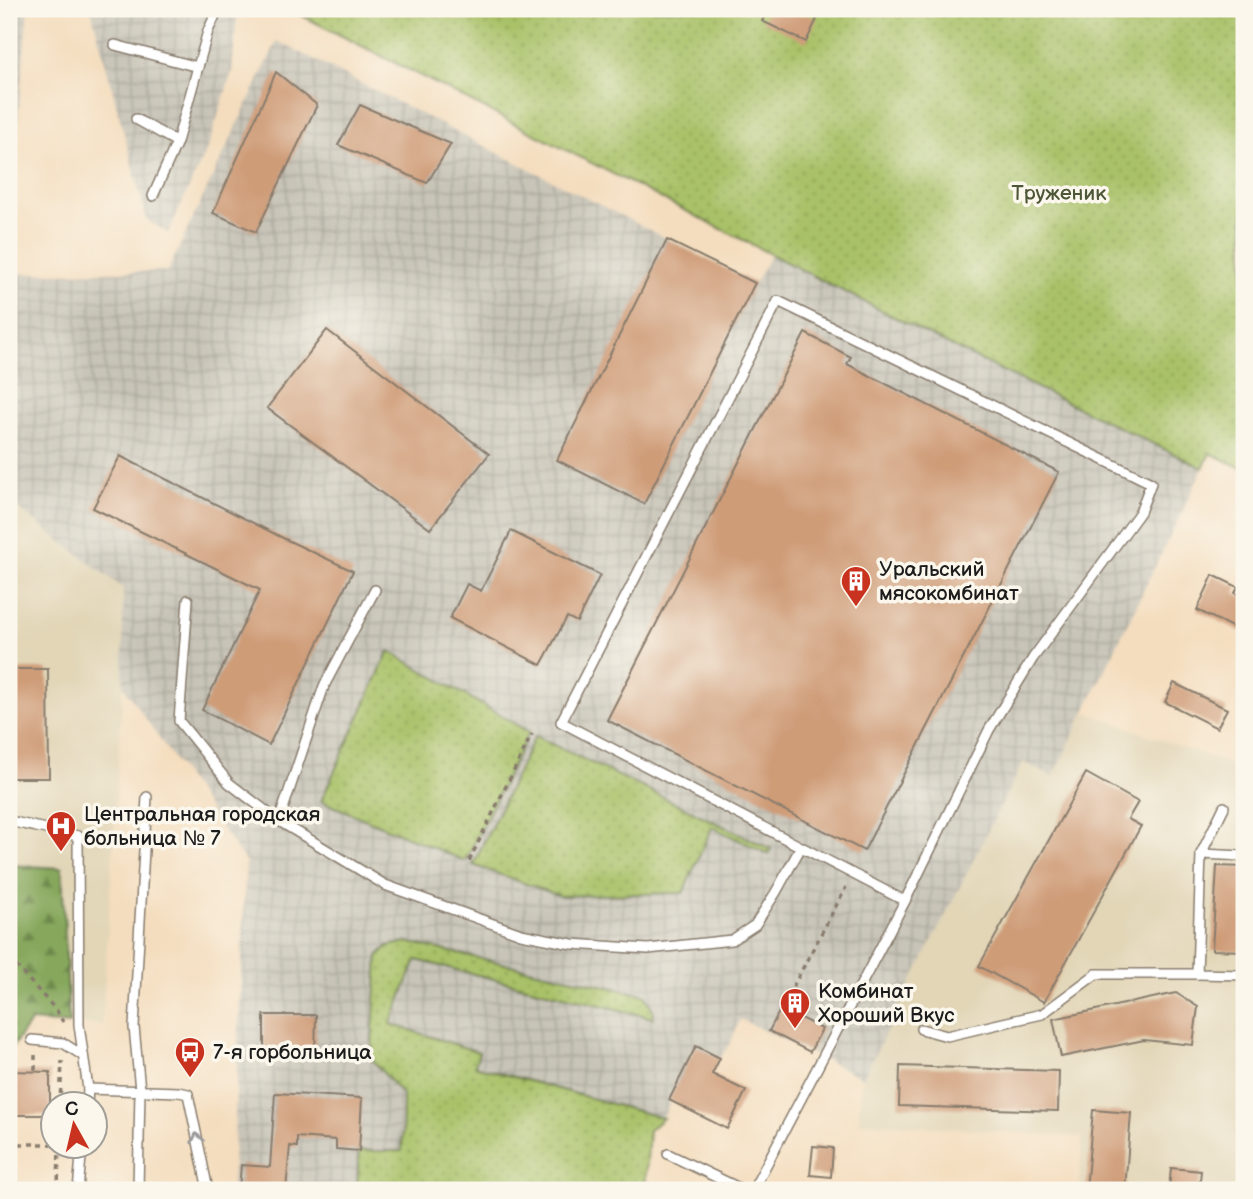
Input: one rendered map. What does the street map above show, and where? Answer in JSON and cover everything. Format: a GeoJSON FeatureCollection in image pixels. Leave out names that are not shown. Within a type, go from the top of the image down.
{"type":"FeatureCollection","features":[{"type":"Feature","properties":{"kind":"lane"},"geometry":{"type":"LineString","coordinates":[[153,195],[177,142],[208,31],[218,9]]}},
{"type":"Feature","properties":{"kind":"lane"},"geometry":{"type":"LineString","coordinates":[[115,45],[198,67]]}},
{"type":"Feature","properties":{"kind":"lane"},"geometry":{"type":"LineString","coordinates":[[136,119],[177,142]]}},
{"type":"Feature","properties":{"kind":"lane"},"geometry":{"type":"LineString","coordinates":[[753,1190],[905,901],[989,730],[1033,658],[1140,512],[1151,483],[778,301],[561,722],[905,901]]}},
{"type":"Feature","properties":{"kind":"lane"},"geometry":{"type":"LineString","coordinates":[[279,821],[324,686],[375,590]]}},
{"type":"Feature","properties":{"kind":"lane"},"geometry":{"type":"LineString","coordinates":[[188,600],[179,721],[229,783],[279,821],[385,885],[521,934],[572,944],[648,949],[732,940],[755,925],[801,847]]}},
{"type":"Feature","properties":{"kind":"lane"},"geometry":{"type":"LineString","coordinates":[[138,1190],[140,1090],[134,1027],[147,797]]}},
{"type":"Feature","properties":{"kind":"lane"},"geometry":{"type":"LineString","coordinates":[[1196,974],[1201,854],[1224,807]]}},
{"type":"Feature","properties":{"kind":"lane"},"geometry":{"type":"LineString","coordinates":[[9,821],[78,836],[79,1025],[88,1089],[188,1094],[208,1190]]}},
{"type":"Feature","properties":{"kind":"lane"},"geometry":{"type":"LineString","coordinates":[[1201,854],[1244,856]]}},
{"type":"Feature","properties":{"kind":"lane"},"geometry":{"type":"LineString","coordinates":[[921,1029],[947,1036],[1042,1014],[1096,974],[1244,975]]}},
{"type":"Feature","properties":{"kind":"lane"},"geometry":{"type":"LineString","coordinates":[[32,1040],[63,1042],[82,1055]]}},
{"type":"Feature","properties":{"kind":"lane"},"geometry":{"type":"LineString","coordinates":[[668,1154],[743,1190]]}},
{"type":"Feature","properties":{"kind":"lane"},"geometry":{"type":"LineString","coordinates":[[78,1190],[81,1160]]}},
{"type":"Feature","properties":{"kind":"path"},"geometry":{"type":"LineString","coordinates":[[469,861],[532,734]]}},
{"type":"Feature","properties":{"kind":"path"},"geometry":{"type":"LineString","coordinates":[[788,996],[853,873]]}},
{"type":"Feature","properties":{"kind":"path"},"geometry":{"type":"LineString","coordinates":[[9,958],[64,1023]]}},
{"type":"Feature","properties":{"kind":"path"},"geometry":{"type":"LineString","coordinates":[[61,1090],[62,1054]]}},
{"type":"Feature","properties":{"kind":"path"},"geometry":{"type":"LineString","coordinates":[[27,1055],[35,1055],[35,1071]]}},
{"type":"Feature","properties":{"kind":"path"},"geometry":{"type":"LineString","coordinates":[[9,1144],[38,1144]]}},
{"type":"Feature","properties":{"kind":"path"},"geometry":{"type":"LineString","coordinates":[[58,1190],[59,1160]]}},
{"type":"Feature","properties":{"kind":"shaded area"},"geometry":{"type":"Polygon","coordinates":[[[9,9],[28,9],[9,216],[9,9]]]}},
{"type":"Feature","properties":{"kind":"shaded area"},"geometry":{"type":"Polygon","coordinates":[[[91,9],[229,9],[237,16],[232,71],[208,147],[168,233],[147,220],[91,9]]]}},
{"type":"Feature","properties":{"kind":"shaded area"},"geometry":{"type":"Polygon","coordinates":[[[277,41],[754,283],[771,255],[1203,468],[1053,777],[1023,762],[863,1078],[740,1019],[730,1044],[720,1058],[695,1046],[663,1118],[649,1130],[568,1155],[359,1151],[357,1190],[251,1190],[232,1186],[246,863],[123,686],[123,588],[9,502],[9,274],[168,271],[277,41]]]}},
{"type":"Feature","properties":{"kind":"shaded area","name":"Центральная городская больница № 7"},"geometry":{"type":"Polygon","coordinates":[[[9,502],[123,588],[123,686],[102,1025],[31,1021],[9,1052],[9,502]]]}},
{"type":"Feature","properties":{"kind":"shaded area"},"geometry":{"type":"Polygon","coordinates":[[[1085,712],[1236,767],[1244,767],[1244,1190],[1079,1190],[1082,1137],[858,1122],[863,1078],[1023,762],[1053,777],[1085,712]]]}},
{"type":"Feature","properties":{"kind":"green space","name":"Труженик"},"geometry":{"type":"Polygon","coordinates":[[[289,9],[1244,9],[1244,469],[1210,453],[1203,468],[951,346],[289,9]]]}},
{"type":"Feature","properties":{"kind":"green space"},"geometry":{"type":"Polygon","coordinates":[[[389,651],[529,732],[465,861],[321,801],[389,651]]]}},
{"type":"Feature","properties":{"kind":"green space"},"geometry":{"type":"Polygon","coordinates":[[[535,736],[771,849],[768,854],[712,827],[683,893],[560,896],[473,865],[535,736]]]}},
{"type":"Feature","properties":{"kind":"green space"},"geometry":{"type":"Polygon","coordinates":[[[9,865],[62,868],[69,1024],[31,1021],[9,1052],[9,865]]]}},
{"type":"Feature","properties":{"kind":"green space"},"geometry":{"type":"Polygon","coordinates":[[[407,942],[645,995],[654,1012],[653,1018],[416,960],[391,1024],[479,1052],[475,1066],[663,1118],[649,1130],[645,1190],[357,1190],[359,1151],[402,1151],[403,1095],[371,1059],[378,956],[388,946],[407,942]]]}},
{"type":"Feature","properties":{"kind":"building"},"geometry":{"type":"Polygon","coordinates":[[[768,9],[796,9],[817,19],[806,42],[762,21],[768,9]]]}},
{"type":"Feature","properties":{"kind":"building"},"geometry":{"type":"Polygon","coordinates":[[[276,72],[317,105],[256,232],[213,213],[276,72]]]}},
{"type":"Feature","properties":{"kind":"building"},"geometry":{"type":"Polygon","coordinates":[[[360,105],[451,144],[427,183],[338,145],[360,105]]]}},
{"type":"Feature","properties":{"kind":"building"},"geometry":{"type":"Polygon","coordinates":[[[667,240],[755,283],[644,504],[557,460],[667,240]]]}},
{"type":"Feature","properties":{"kind":"building"},"geometry":{"type":"Polygon","coordinates":[[[327,330],[489,454],[430,529],[267,408],[327,330]]]}},
{"type":"Feature","properties":{"kind":"building","name":"Уральский мясокомбинат"},"geometry":{"type":"Polygon","coordinates":[[[805,333],[851,357],[847,364],[1059,472],[864,851],[607,720],[805,333]]]}},
{"type":"Feature","properties":{"kind":"building"},"geometry":{"type":"Polygon","coordinates":[[[120,456],[353,571],[269,745],[202,710],[260,590],[93,508],[120,456]]]}},
{"type":"Feature","properties":{"kind":"building"},"geometry":{"type":"Polygon","coordinates":[[[511,531],[600,575],[577,622],[567,617],[541,665],[450,618],[467,584],[481,591],[511,531]]]}},
{"type":"Feature","properties":{"kind":"building"},"geometry":{"type":"Polygon","coordinates":[[[1213,575],[1238,587],[1235,593],[1244,597],[1244,633],[1197,610],[1213,575]]]}},
{"type":"Feature","properties":{"kind":"building"},"geometry":{"type":"Polygon","coordinates":[[[9,669],[48,669],[49,778],[9,778],[9,669]]]}},
{"type":"Feature","properties":{"kind":"building"},"geometry":{"type":"Polygon","coordinates":[[[1174,683],[1227,709],[1217,728],[1165,702],[1174,683]]]}},
{"type":"Feature","properties":{"kind":"building"},"geometry":{"type":"Polygon","coordinates":[[[1086,773],[1138,802],[1128,819],[1141,826],[1044,1002],[979,966],[1086,773]]]}},
{"type":"Feature","properties":{"kind":"building"},"geometry":{"type":"Polygon","coordinates":[[[1217,866],[1244,867],[1244,951],[1212,950],[1217,866]]]}},
{"type":"Feature","properties":{"kind":"building"},"geometry":{"type":"Polygon","coordinates":[[[1176,993],[1198,1007],[1193,1045],[1144,1040],[1061,1057],[1053,1019],[1176,993]]]}},
{"type":"Feature","properties":{"kind":"building","name":"Комбинат Хороший Вкус"},"geometry":{"type":"Polygon","coordinates":[[[781,1008],[822,1029],[810,1052],[769,1031],[781,1008]]]}},
{"type":"Feature","properties":{"kind":"building"},"geometry":{"type":"Polygon","coordinates":[[[264,1015],[316,1015],[315,1053],[264,1052],[264,1015]]]}},
{"type":"Feature","properties":{"kind":"building"},"geometry":{"type":"Polygon","coordinates":[[[696,1046],[720,1058],[712,1074],[746,1091],[727,1129],[669,1100],[696,1046]]]}},
{"type":"Feature","properties":{"kind":"building"},"geometry":{"type":"Polygon","coordinates":[[[900,1066],[1059,1071],[1058,1111],[899,1106],[900,1066]]]}},
{"type":"Feature","properties":{"kind":"building"},"geometry":{"type":"Polygon","coordinates":[[[9,1071],[50,1072],[50,1090],[38,1090],[38,1115],[9,1115],[9,1071]]]}},
{"type":"Feature","properties":{"kind":"building"},"geometry":{"type":"Polygon","coordinates":[[[275,1093],[362,1098],[359,1151],[336,1149],[336,1140],[297,1137],[297,1147],[290,1146],[286,1190],[239,1189],[241,1165],[270,1167],[275,1093]]]}},
{"type":"Feature","properties":{"kind":"building"},"geometry":{"type":"Polygon","coordinates":[[[1093,1110],[1131,1113],[1125,1190],[1086,1190],[1093,1110]]]}},
{"type":"Feature","properties":{"kind":"building"},"geometry":{"type":"Polygon","coordinates":[[[813,1146],[833,1148],[831,1177],[810,1175],[813,1146]]]}},
{"type":"Feature","properties":{"kind":"building"},"geometry":{"type":"Polygon","coordinates":[[[1171,1168],[1201,1171],[1199,1190],[1169,1190],[1171,1168]]]}},
{"type":"Feature","properties":{"kind":"place","name":"Уральский мясокомбинат"},"geometry":{"type":"Point","coordinates":[856,608]}},
{"type":"Feature","properties":{"kind":"place","name":"Центральная городская больница № 7"},"geometry":{"type":"Point","coordinates":[61,853]}},
{"type":"Feature","properties":{"kind":"place","name":"Комбинат Хороший Вкус"},"geometry":{"type":"Point","coordinates":[795,1030]}},
{"type":"Feature","properties":{"kind":"place","name":"7-я горбольница"},"geometry":{"type":"Point","coordinates":[190,1079]}}]}
